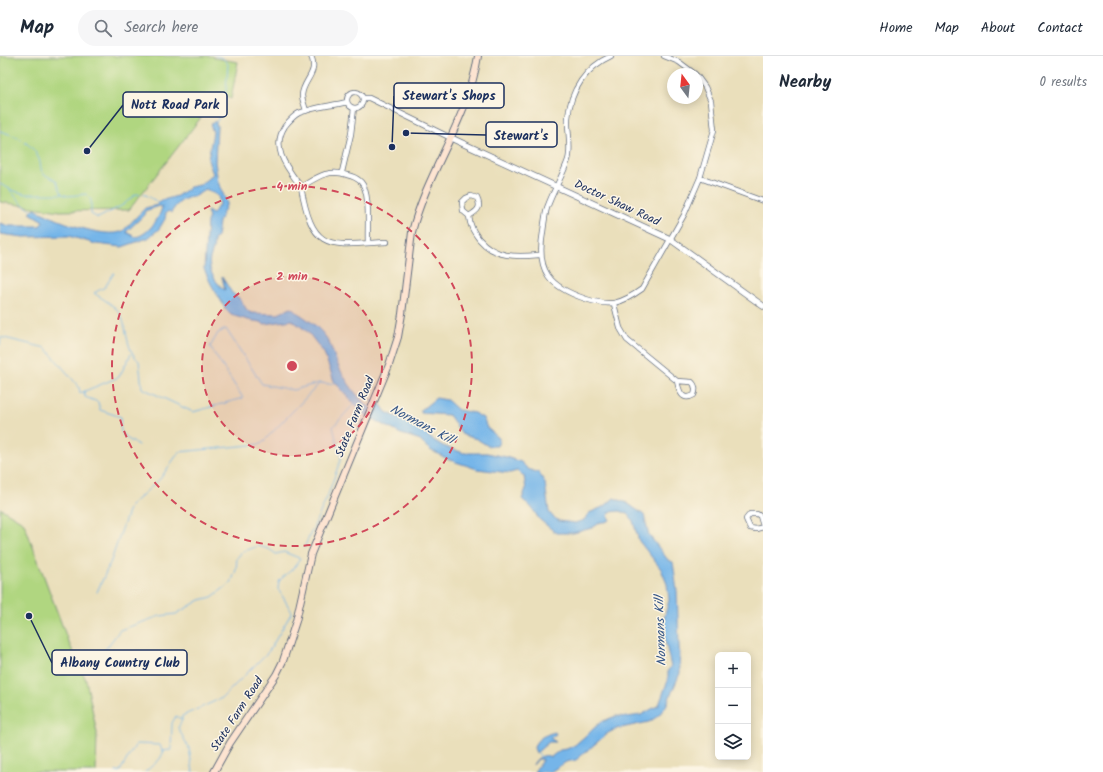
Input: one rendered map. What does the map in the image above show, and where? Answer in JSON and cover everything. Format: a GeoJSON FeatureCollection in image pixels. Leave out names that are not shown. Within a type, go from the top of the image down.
{"type":"FeatureCollection","features":[{"type":"Feature","properties":{"kind":"main road","name":"State Farm Road"},"geometry":{"type":"LineString","coordinates":[[214,772],[230,743],[276,675],[283,661],[296,621],[311,554],[389,365],[398,337],[412,232],[416,216],[424,194],[451,138],[470,91],[478,56]]}},
{"type":"Feature","properties":{"kind":"street"},"geometry":{"type":"LineString","coordinates":[[306,111],[302,95],[313,74],[314,66],[312,56]]}},
{"type":"Feature","properties":{"kind":"street"},"geometry":{"type":"LineString","coordinates":[[611,56],[593,67],[580,82],[574,94],[568,117],[569,159],[547,209],[539,255],[549,278],[559,288],[595,302],[614,304],[631,297],[642,289],[684,215],[700,178],[714,130],[714,118],[710,99],[703,84]]}},
{"type":"Feature","properties":{"kind":"street"},"geometry":{"type":"LineString","coordinates":[[664,56],[679,62],[687,68]]}},
{"type":"Feature","properties":{"kind":"street"},"geometry":{"type":"LineString","coordinates":[[347,102],[349,95],[353,92],[361,94],[364,98],[369,98],[451,138]]}},
{"type":"Feature","properties":{"kind":"street"},"geometry":{"type":"LineString","coordinates":[[354,108],[362,106],[364,98]]}},
{"type":"Feature","properties":{"kind":"street"},"geometry":{"type":"LineString","coordinates":[[347,102],[297,114],[282,130],[279,142],[280,153],[285,164],[301,187],[306,213],[316,234],[326,241],[338,244],[387,242]]}},
{"type":"Feature","properties":{"kind":"street"},"geometry":{"type":"LineString","coordinates":[[347,102],[354,108]]}},
{"type":"Feature","properties":{"kind":"street"},"geometry":{"type":"LineString","coordinates":[[342,172],[351,134],[354,108]]}},
{"type":"Feature","properties":{"kind":"street","name":"Doctor Shaw Road"},"geometry":{"type":"LineString","coordinates":[[451,138],[670,239],[763,306]]}},
{"type":"Feature","properties":{"kind":"street"},"geometry":{"type":"LineString","coordinates":[[301,187],[326,173],[342,172],[361,182],[367,199],[368,243]]}},
{"type":"Feature","properties":{"kind":"street"},"geometry":{"type":"LineString","coordinates":[[700,178],[763,201]]}},
{"type":"Feature","properties":{"kind":"street"},"geometry":{"type":"LineString","coordinates":[[471,196],[477,198],[480,205],[478,210],[470,216],[464,211],[462,202],[471,196]]}},
{"type":"Feature","properties":{"kind":"street"},"geometry":{"type":"LineString","coordinates":[[470,216],[470,224],[473,232],[491,249],[502,255],[517,257],[539,255]]}},
{"type":"Feature","properties":{"kind":"street"},"geometry":{"type":"LineString","coordinates":[[614,304],[620,328],[627,340],[677,381],[692,382],[695,385],[696,391],[694,395],[688,397],[683,396],[680,393],[677,381]]}},
{"type":"Feature","properties":{"kind":"green space"},"geometry":{"type":"Polygon","coordinates":[[[0,56],[213,56],[214,58],[238,62],[231,99],[220,93],[129,210],[60,211],[0,202],[0,56]]]}},
{"type":"Feature","properties":{"kind":"green space"},"geometry":{"type":"Polygon","coordinates":[[[0,508],[24,523],[68,641],[86,680],[97,733],[96,772],[0,772],[0,508]]]}},
{"type":"Feature","properties":{"kind":"water"},"geometry":{"type":"Polygon","coordinates":[[[215,121],[217,126],[215,162],[218,182],[227,203],[219,222],[217,237],[214,240],[209,262],[210,267],[213,276],[222,287],[225,290],[222,277],[232,293],[240,299],[247,310],[251,313],[278,314],[291,308],[295,309],[295,311],[315,325],[322,332],[329,343],[336,361],[349,385],[361,400],[373,410],[379,411],[370,399],[381,405],[386,412],[425,431],[430,438],[443,446],[464,453],[487,453],[506,457],[521,462],[528,469],[539,473],[545,483],[549,512],[559,521],[575,523],[584,520],[589,513],[605,506],[614,498],[627,503],[644,515],[649,535],[668,560],[673,562],[677,591],[680,673],[666,706],[658,716],[649,722],[616,729],[608,733],[576,760],[566,762],[550,772],[534,772],[543,759],[538,759],[533,765],[538,758],[543,756],[551,757],[560,750],[567,749],[575,745],[601,722],[616,716],[627,717],[641,715],[659,705],[668,680],[668,670],[671,667],[662,626],[669,600],[667,584],[661,569],[639,541],[633,521],[629,515],[620,511],[610,512],[608,516],[610,520],[601,522],[592,528],[573,533],[556,533],[539,519],[532,508],[522,499],[526,489],[524,476],[517,471],[510,473],[477,469],[450,460],[430,450],[418,439],[401,434],[362,413],[334,381],[324,353],[308,332],[292,320],[265,324],[231,315],[211,284],[204,269],[207,222],[209,217],[207,211],[213,214],[220,203],[218,196],[206,189],[195,196],[183,200],[177,204],[171,213],[169,211],[166,213],[165,219],[159,229],[148,238],[122,247],[96,244],[69,236],[23,237],[0,234],[0,223],[9,226],[40,226],[43,221],[30,213],[35,209],[66,223],[92,231],[115,233],[123,231],[145,208],[157,205],[160,201],[177,196],[190,187],[200,185],[213,174],[208,160],[213,132],[210,125],[215,121]],[[160,206],[145,211],[144,215],[126,232],[135,237],[140,236],[156,221],[162,207],[160,206]]]}},
{"type":"Feature","properties":{"kind":"water"},"geometry":{"type":"Polygon","coordinates":[[[436,398],[447,400],[458,410],[474,413],[483,418],[487,428],[499,438],[497,446],[488,446],[477,439],[463,435],[449,415],[421,413],[421,410],[436,398]]]}},
{"type":"Feature","properties":{"kind":"water"},"geometry":{"type":"Polygon","coordinates":[[[555,732],[556,734],[550,738],[556,742],[549,742],[536,753],[534,748],[536,742],[555,732]]]}},
{"type":"Feature","properties":{"kind":"waterway"},"geometry":{"type":"LineString","coordinates":[[215,56],[223,58],[228,64],[225,105],[216,123]]}},
{"type":"Feature","properties":{"kind":"waterway"},"geometry":{"type":"LineString","coordinates":[[0,131],[17,137],[32,148],[39,159],[43,174],[56,180],[62,194],[68,196],[86,194],[91,200],[91,214],[98,218],[123,205],[136,194],[146,195],[159,203]]}},
{"type":"Feature","properties":{"kind":"waterway"},"geometry":{"type":"LineString","coordinates":[[0,184],[14,191],[26,194],[61,194]]}},
{"type":"Feature","properties":{"kind":"waterway"},"geometry":{"type":"LineString","coordinates":[[9,189],[22,204],[33,211]]}},
{"type":"Feature","properties":{"kind":"waterway"},"geometry":{"type":"LineString","coordinates":[[114,273],[105,287],[94,293],[111,304],[119,312],[131,350],[139,361],[142,388],[193,412],[243,398],[210,347],[218,333],[226,329],[262,384],[293,390],[319,383],[330,384],[335,382]]}},
{"type":"Feature","properties":{"kind":"waterway"},"geometry":{"type":"LineString","coordinates":[[0,337],[46,348],[79,387],[80,393],[119,377],[131,354]]}},
{"type":"Feature","properties":{"kind":"waterway"},"geometry":{"type":"LineString","coordinates":[[0,345],[1,338]]}},
{"type":"Feature","properties":{"kind":"waterway"},"geometry":{"type":"LineString","coordinates":[[97,592],[111,561],[130,506],[160,479],[179,452],[261,444],[320,383]]}},
{"type":"Feature","properties":{"kind":"waterway"},"geometry":{"type":"LineString","coordinates":[[84,392],[85,397],[98,402],[100,410],[121,417],[121,432],[129,440],[138,445]]}},
{"type":"Feature","properties":{"kind":"waterway"},"geometry":{"type":"LineString","coordinates":[[304,548],[328,495],[341,458],[333,427],[353,405]]}},
{"type":"Feature","properties":{"kind":"waterway"},"geometry":{"type":"LineString","coordinates":[[101,655],[120,630],[160,616],[176,614],[200,600],[212,597],[231,583],[236,570],[237,558],[242,552],[258,546],[269,549],[276,554],[284,552],[299,558]]}},
{"type":"Feature","properties":{"kind":"waterway"},"geometry":{"type":"LineString","coordinates":[[193,772],[189,748],[178,728],[182,720],[182,716],[222,698],[269,651],[292,612],[278,589],[279,581],[293,568],[300,558]]}},
{"type":"Feature","properties":{"kind":"waterway"},"geometry":{"type":"LineString","coordinates":[[116,772],[120,771],[136,744],[160,745],[162,751],[171,750],[172,723],[176,716],[182,720]]}},
{"type":"Feature","properties":{"kind":"waterway"},"geometry":{"type":"LineString","coordinates":[[145,772],[160,759],[164,751]]}},
{"type":"Feature","properties":{"kind":"waterway"},"geometry":{"type":"LineString","coordinates":[[538,753],[541,757]]}},
{"type":"Feature","properties":{"kind":"place","name":"Stewart's"},"geometry":{"type":"Point","coordinates":[406,133]}},
{"type":"Feature","properties":{"kind":"place","name":"Stewart's Shops"},"geometry":{"type":"Point","coordinates":[392,147]}},
{"type":"Feature","properties":{"kind":"place","name":"Nott Road Park"},"geometry":{"type":"Point","coordinates":[87,151]}},
{"type":"Feature","properties":{"kind":"place","name":"Albany Country Club"},"geometry":{"type":"Point","coordinates":[29,616]}},
{"type":"Feature","properties":{"kind":"water label","name":"Normans Kill"},"geometry":{"type":"Point","coordinates":[422,425]}},
{"type":"Feature","properties":{"kind":"water label","name":"Normans Kill"},"geometry":{"type":"Point","coordinates":[661,631]}}]}
